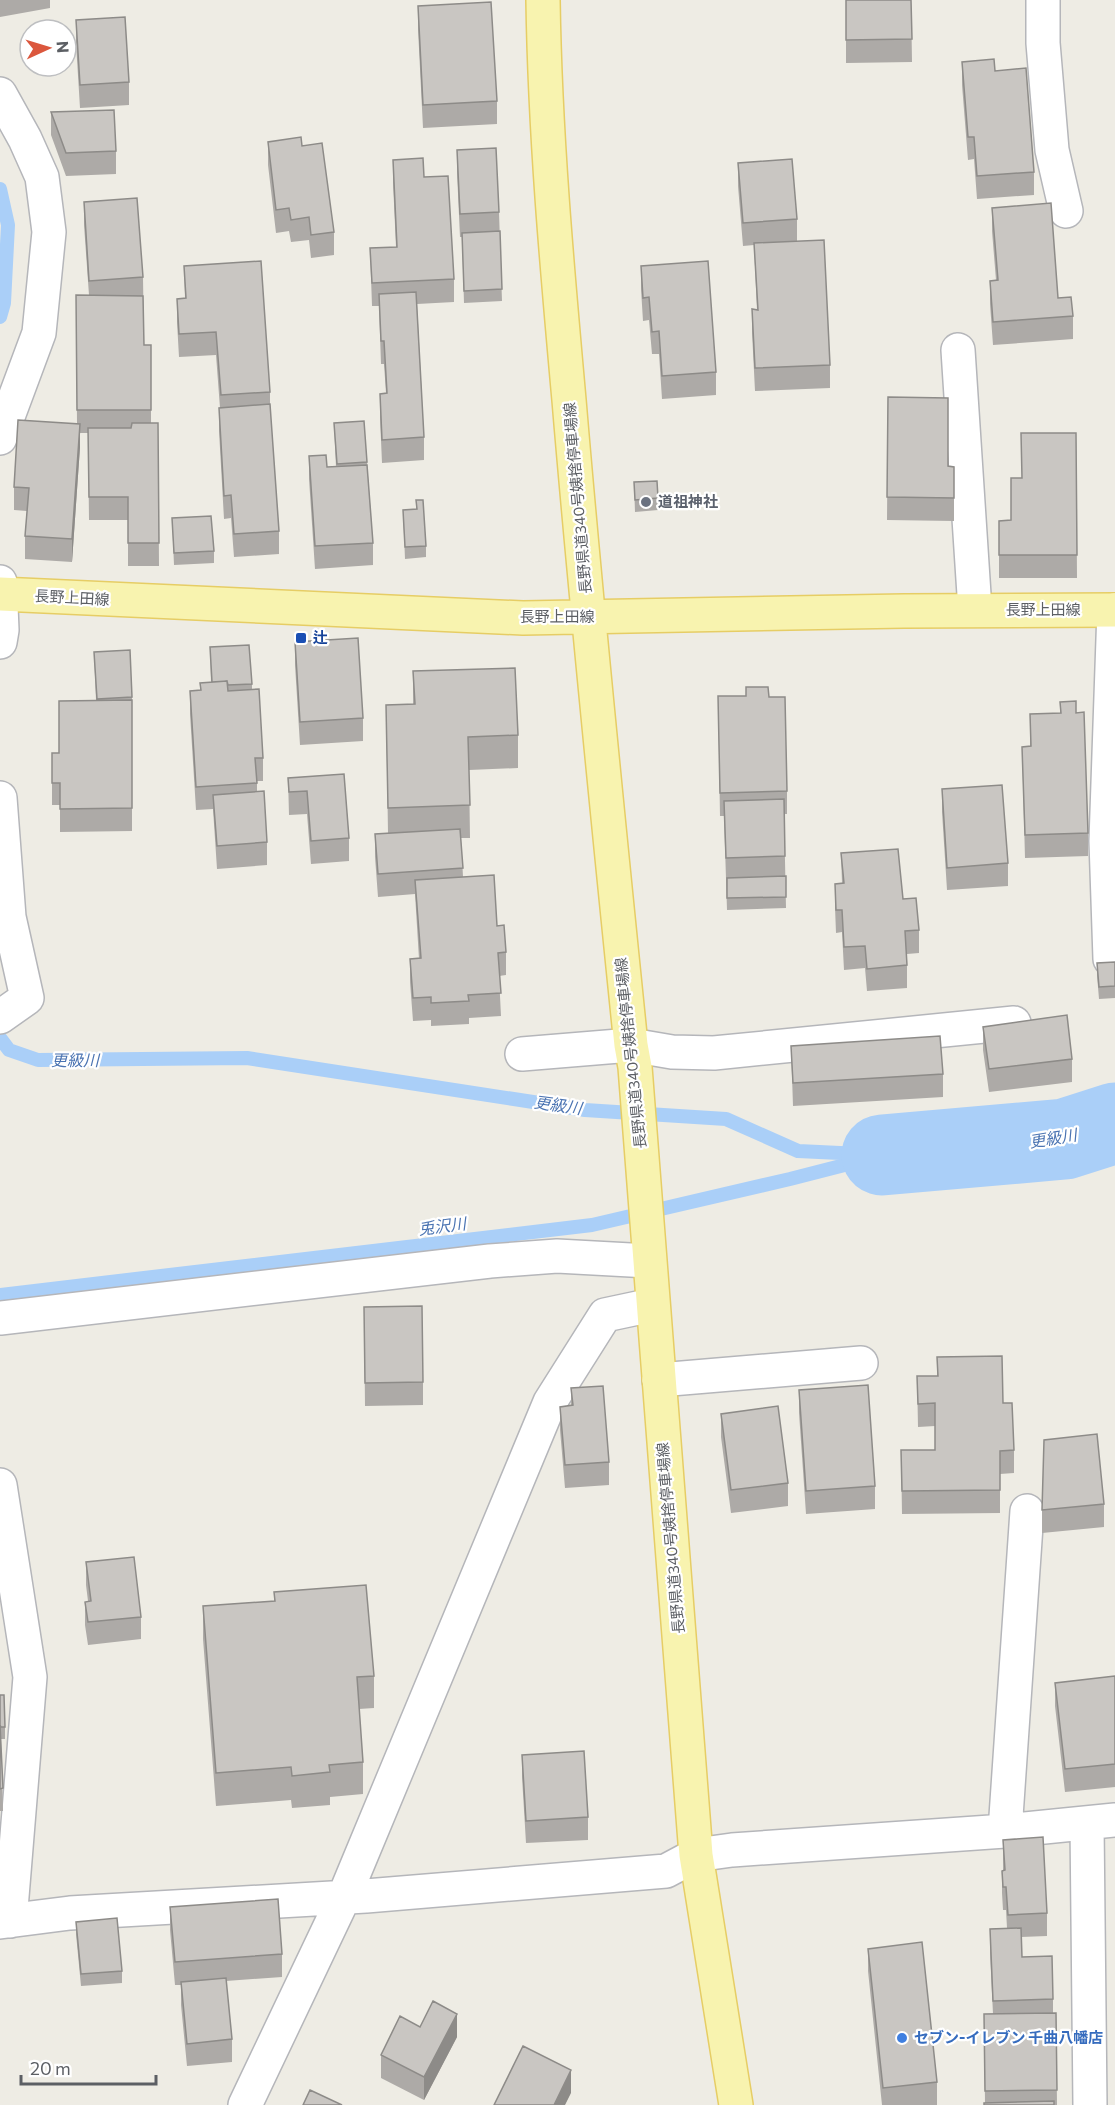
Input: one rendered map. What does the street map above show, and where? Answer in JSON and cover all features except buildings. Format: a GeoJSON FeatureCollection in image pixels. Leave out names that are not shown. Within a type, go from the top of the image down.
{"type":"FeatureCollection","features":[{"type":"Feature","properties":{"kind":"main road","name":"長野県道340号姨捨停車場線"},"geometry":{"type":"LineString","coordinates":[[543,0],[544,86],[556,250],[589,618],[633,1056],[696,1855],[735,2105]]}},
{"type":"Feature","properties":{"kind":"main road","name":"長野上田線"},"geometry":{"type":"LineString","coordinates":[[0,590],[523,618],[975,610],[1114,610]]}},
{"type":"Feature","properties":{"kind":"street"},"geometry":{"type":"LineString","coordinates":[[1044,0],[1043,44],[1052,150],[1066,211]]}},
{"type":"Feature","properties":{"kind":"street"},"geometry":{"type":"LineString","coordinates":[[0,94],[25,139],[42,177],[49,232],[39,333],[0,438]]}},
{"type":"Feature","properties":{"kind":"street"},"geometry":{"type":"LineString","coordinates":[[958,350],[975,610]]}},
{"type":"Feature","properties":{"kind":"street"},"geometry":{"type":"LineString","coordinates":[[0,590],[2,630],[0,642]]}},
{"type":"Feature","properties":{"kind":"street"},"geometry":{"type":"LineString","coordinates":[[1110,959],[1106,841],[1114,610]]}},
{"type":"Feature","properties":{"kind":"street"},"geometry":{"type":"LineString","coordinates":[[0,798],[9,917],[27,998],[8,1012]]}},
{"type":"Feature","properties":{"kind":"street"},"geometry":{"type":"LineString","coordinates":[[522,1054],[633,1056],[714,1053],[1014,1023]]}},
{"type":"Feature","properties":{"kind":"street"},"geometry":{"type":"LineString","coordinates":[[0,1318],[490,1262],[557,1256],[648,1253]]}},
{"type":"Feature","properties":{"kind":"street"},"geometry":{"type":"LineString","coordinates":[[245,2105],[344,1898],[550,1402],[605,1315],[652,1305]]}},
{"type":"Feature","properties":{"kind":"street"},"geometry":{"type":"LineString","coordinates":[[658,1380],[861,1363]]}},
{"type":"Feature","properties":{"kind":"street"},"geometry":{"type":"LineString","coordinates":[[0,1485],[30,1677],[5,1922],[69,1913],[344,1898],[666,1871],[696,1855],[732,1850],[1101,1822],[1090,2105]]}},
{"type":"Feature","properties":{"kind":"street"},"geometry":{"type":"LineString","coordinates":[[1005,1831],[1027,1511]]}},
{"type":"Feature","properties":{"kind":"waterway","name":"更級川"},"geometry":{"type":"LineString","coordinates":[[0,189],[8,225],[4,303],[0,317]]}},
{"type":"Feature","properties":{"kind":"waterway","name":"更級川"},"geometry":{"type":"LineString","coordinates":[[0,1038],[9,1050],[38,1060],[247,1058],[585,1110],[726,1119],[798,1151],[882,1155]]}},
{"type":"Feature","properties":{"kind":"waterway","name":"更級川"},"geometry":{"type":"LineString","coordinates":[[882,1155],[1065,1139],[1115,1123]]}},
{"type":"Feature","properties":{"kind":"waterway","name":"兎沢川"},"geometry":{"type":"LineString","coordinates":[[0,1295],[592,1225],[868,1159]]}},
{"type":"Feature","properties":{"kind":"place","name":"道祖神社"},"geometry":{"type":"Point","coordinates":[646,502]}},
{"type":"Feature","properties":{"kind":"place","name":"辻"},"geometry":{"type":"Point","coordinates":[301,638]}},
{"type":"Feature","properties":{"kind":"place","name":"セブン-イレブン 千曲八幡店"},"geometry":{"type":"Point","coordinates":[902,2038]}}]}
